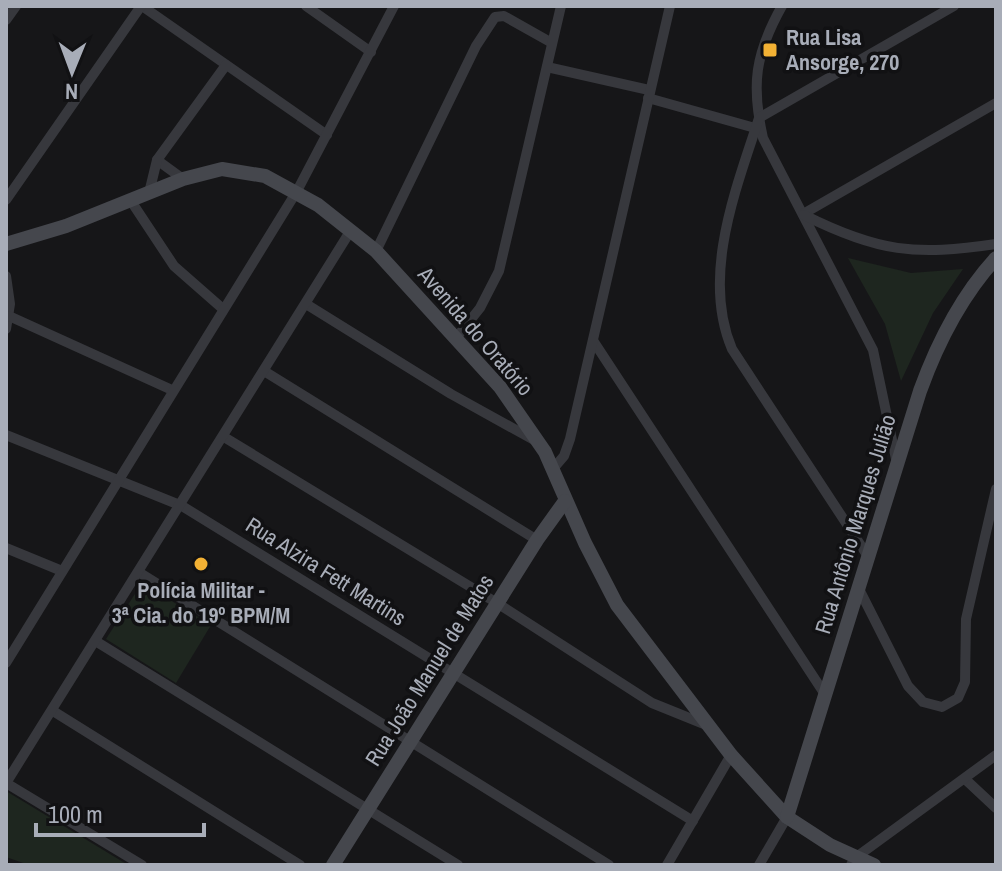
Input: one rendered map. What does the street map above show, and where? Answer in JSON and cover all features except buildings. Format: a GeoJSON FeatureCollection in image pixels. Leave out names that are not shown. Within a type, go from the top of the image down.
{"type":"FeatureCollection","features":[{"type":"Feature","properties":{"kind":"main road","name":"Avenida do Oratório"},"geometry":{"type":"LineString","coordinates":[[6,244],[66,226],[183,179],[236,168],[265,176],[297,191],[376,251],[500,387],[539,443],[617,605],[731,755],[787,817],[853,861],[874,865]]}},
{"type":"Feature","properties":{"kind":"main road","name":"Rua Antônio Marques Julião"},"geometry":{"type":"LineString","coordinates":[[787,817],[869,558],[896,459],[930,362],[960,309],[996,258]]}},
{"type":"Feature","properties":{"kind":"main road","name":"Rua João Manuel de Matos"},"geometry":{"type":"LineString","coordinates":[[333,865],[537,540],[565,501]]}},
{"type":"Feature","properties":{"kind":"street"},"geometry":{"type":"LineString","coordinates":[[6,20],[16,6]]}},
{"type":"Feature","properties":{"kind":"street"},"geometry":{"type":"LineString","coordinates":[[6,200],[141,6],[327,135]]}},
{"type":"Feature","properties":{"kind":"street"},"geometry":{"type":"LineString","coordinates":[[306,6],[371,52]]}},
{"type":"Feature","properties":{"kind":"street"},"geometry":{"type":"LineString","coordinates":[[6,662],[297,191],[394,6]]}},
{"type":"Feature","properties":{"kind":"street"},"geometry":{"type":"LineString","coordinates":[[456,338],[480,308],[499,271],[561,6]]}},
{"type":"Feature","properties":{"kind":"street"},"geometry":{"type":"LineString","coordinates":[[552,470],[567,450],[670,6]]}},
{"type":"Feature","properties":{"kind":"street"},"geometry":{"type":"LineString","coordinates":[[782,6],[760,49],[756,83],[757,123],[727,229],[720,292],[724,330],[745,373],[869,558]]}},
{"type":"Feature","properties":{"kind":"street"},"geometry":{"type":"LineString","coordinates":[[547,67],[757,123],[954,6]]}},
{"type":"Feature","properties":{"kind":"street"},"geometry":{"type":"LineString","coordinates":[[376,251],[476,46],[495,17],[504,16],[552,43]]}},
{"type":"Feature","properties":{"kind":"street"},"geometry":{"type":"LineString","coordinates":[[149,193],[157,160],[226,65]]}},
{"type":"Feature","properties":{"kind":"street"},"geometry":{"type":"LineString","coordinates":[[803,214],[996,103]]}},
{"type":"Feature","properties":{"kind":"street"},"geometry":{"type":"LineString","coordinates":[[757,123],[769,152],[873,350],[896,459]]}},
{"type":"Feature","properties":{"kind":"street"},"geometry":{"type":"LineString","coordinates":[[157,160],[183,179]]}},
{"type":"Feature","properties":{"kind":"street"},"geometry":{"type":"LineString","coordinates":[[131,201],[174,266],[223,309]]}},
{"type":"Feature","properties":{"kind":"street"},"geometry":{"type":"LineString","coordinates":[[803,214],[841,234],[897,250],[922,252],[996,244]]}},
{"type":"Feature","properties":{"kind":"street"},"geometry":{"type":"LineString","coordinates":[[142,865],[6,783],[182,506],[351,230]]}},
{"type":"Feature","properties":{"kind":"street"},"geometry":{"type":"LineString","coordinates":[[6,276],[9,316],[6,329]]}},
{"type":"Feature","properties":{"kind":"street"},"geometry":{"type":"LineString","coordinates":[[306,304],[451,394],[539,443]]}},
{"type":"Feature","properties":{"kind":"street"},"geometry":{"type":"LineString","coordinates":[[9,316],[172,390]]}},
{"type":"Feature","properties":{"kind":"street"},"geometry":{"type":"LineString","coordinates":[[594,342],[826,696]]}},
{"type":"Feature","properties":{"kind":"street"},"geometry":{"type":"LineString","coordinates":[[264,371],[537,540]]}},
{"type":"Feature","properties":{"kind":"street","name":"Rua Alzira Fett Martins"},"geometry":{"type":"LineString","coordinates":[[6,435],[182,506],[693,821]]}},
{"type":"Feature","properties":{"kind":"street"},"geometry":{"type":"LineString","coordinates":[[224,437],[497,603],[652,703],[709,726]]}},
{"type":"Feature","properties":{"kind":"street"},"geometry":{"type":"LineString","coordinates":[[859,589],[916,695],[932,707],[958,698],[965,682],[966,619],[996,489]]}},
{"type":"Feature","properties":{"kind":"street"},"geometry":{"type":"LineString","coordinates":[[6,548],[62,571]]}},
{"type":"Feature","properties":{"kind":"street"},"geometry":{"type":"LineString","coordinates":[[140,573],[609,865]]}},
{"type":"Feature","properties":{"kind":"street"},"geometry":{"type":"LineString","coordinates":[[97,642],[458,865]]}},
{"type":"Feature","properties":{"kind":"street"},"geometry":{"type":"LineString","coordinates":[[53,711],[300,865]]}},
{"type":"Feature","properties":{"kind":"street"},"geometry":{"type":"LineString","coordinates":[[667,865],[731,755]]}},
{"type":"Feature","properties":{"kind":"street"},"geometry":{"type":"LineString","coordinates":[[853,861],[996,755]]}},
{"type":"Feature","properties":{"kind":"street"},"geometry":{"type":"LineString","coordinates":[[965,779],[996,808]]}},
{"type":"Feature","properties":{"kind":"street"},"geometry":{"type":"LineString","coordinates":[[759,865],[787,817]]}},
{"type":"Feature","properties":{"kind":"shaded area"},"geometry":{"type":"Polygon","coordinates":[[[848,258],[911,273],[963,269],[933,313],[901,381],[885,324],[848,258]]]}},
{"type":"Feature","properties":{"kind":"shaded area"},"geometry":{"type":"Polygon","coordinates":[[[142,583],[211,625],[176,683],[106,639],[142,583]]]}},
{"type":"Feature","properties":{"kind":"shaded area"},"geometry":{"type":"Polygon","coordinates":[[[6,791],[128,865],[29,865],[6,857],[6,791]]]}},
{"type":"Feature","properties":{"kind":"place","name":"Rua Lisa Ansorge, 270"},"geometry":{"type":"Point","coordinates":[770,50]}},
{"type":"Feature","properties":{"kind":"place","name":"Polícia Militar - 3ª Cia. do 19º BPM/M"},"geometry":{"type":"Point","coordinates":[201,564]}}]}
